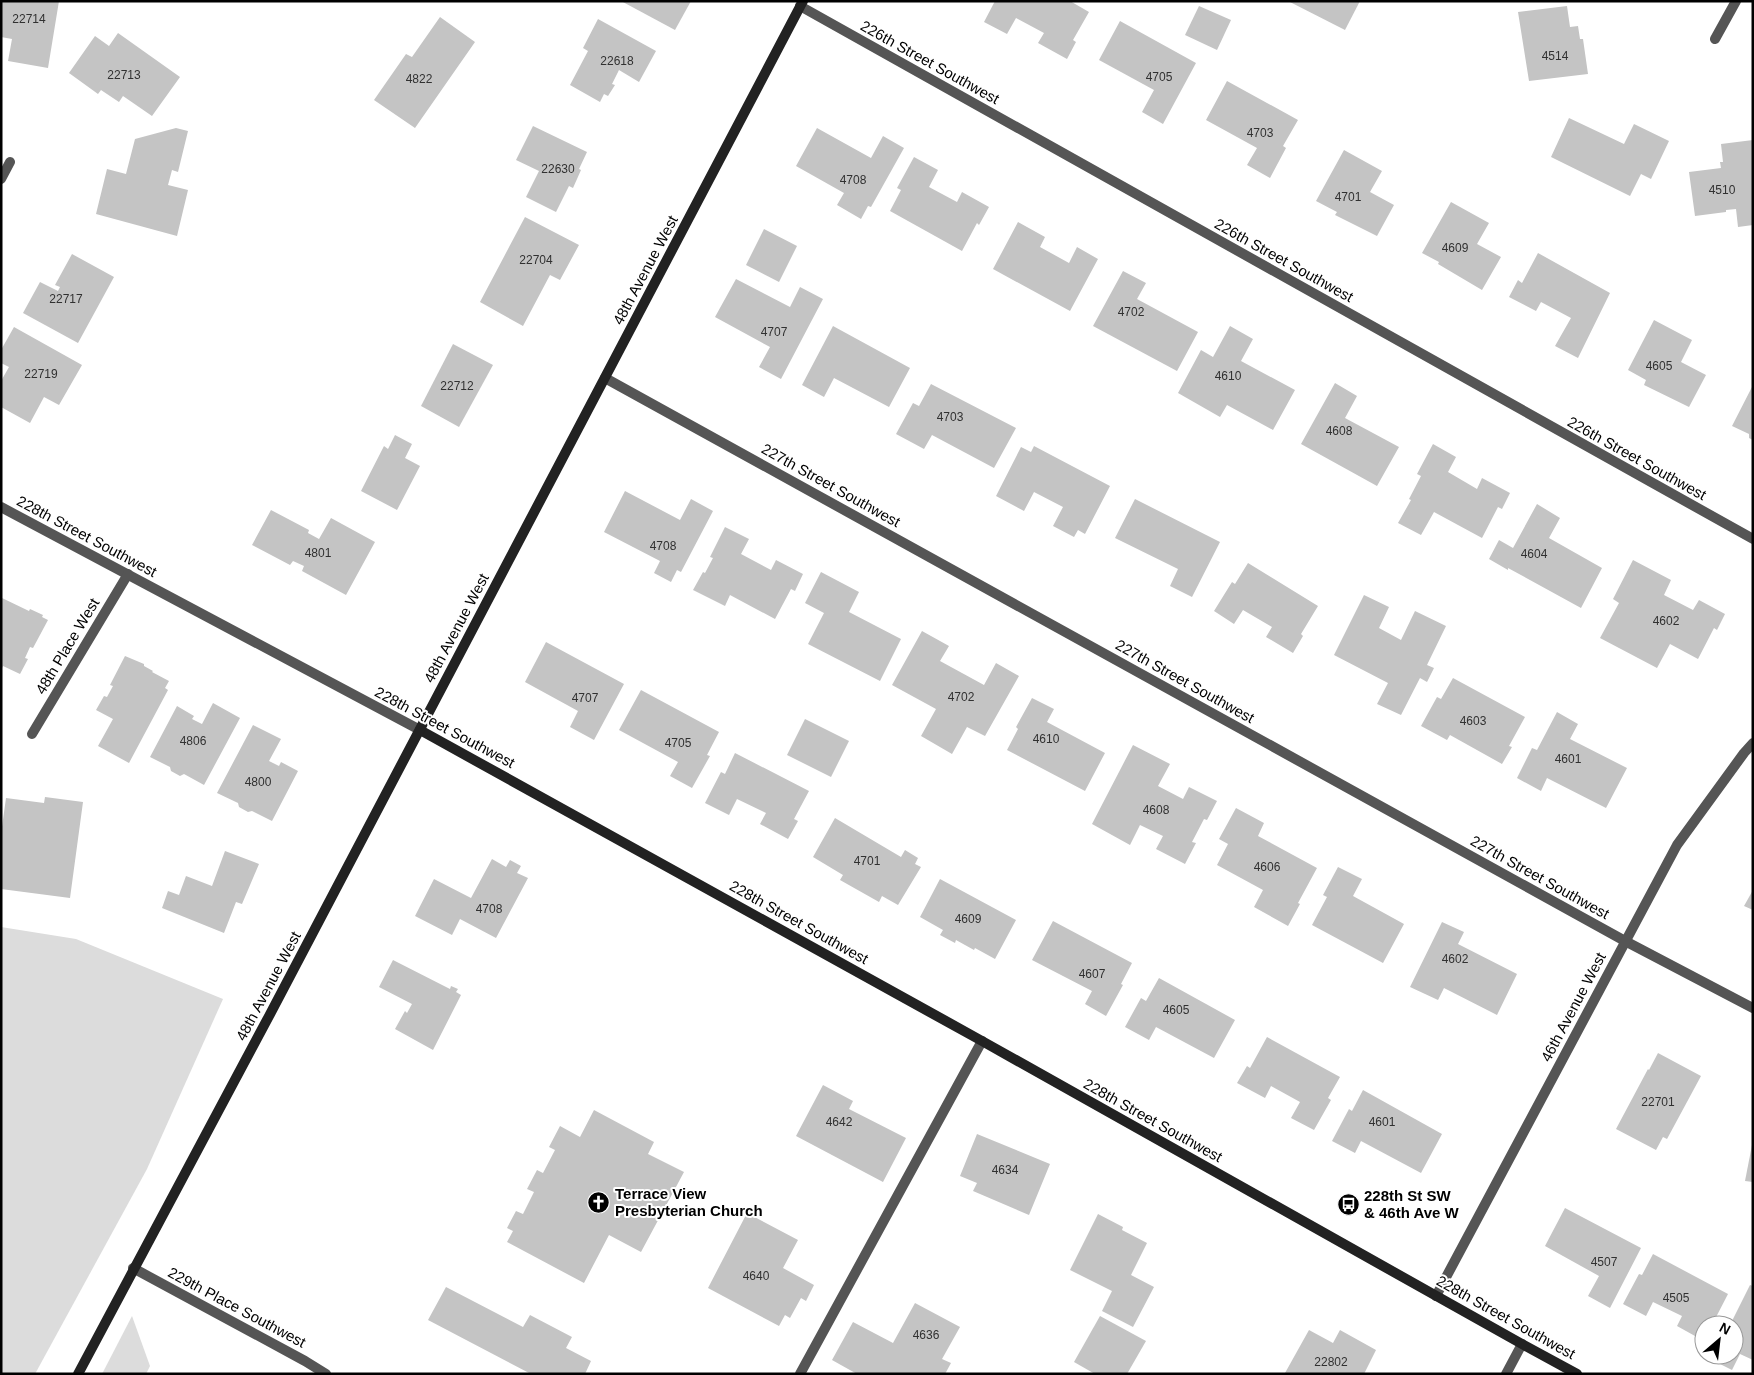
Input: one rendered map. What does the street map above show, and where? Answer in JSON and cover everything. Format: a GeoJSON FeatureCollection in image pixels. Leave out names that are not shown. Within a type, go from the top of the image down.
{"type":"FeatureCollection","features":[{"type":"Feature","properties":{"kind":"main road","name":"48th Avenue West"},"geometry":{"type":"LineString","coordinates":[[78,1374],[268,1018],[802,4]]}},
{"type":"Feature","properties":{"kind":"main road","name":"228th Street Southwest"},"geometry":{"type":"LineString","coordinates":[[420,730],[1578,1374]]}},
{"type":"Feature","properties":{"kind":"street"},"geometry":{"type":"LineString","coordinates":[[1715,39],[1736,1]]}},
{"type":"Feature","properties":{"kind":"street","name":"226th Street Southwest"},"geometry":{"type":"LineString","coordinates":[[802,4],[1753,539]]}},
{"type":"Feature","properties":{"kind":"street"},"geometry":{"type":"LineString","coordinates":[[1,179],[10,162]]}},
{"type":"Feature","properties":{"kind":"street","name":"227th Street Southwest"},"geometry":{"type":"LineString","coordinates":[[605,378],[1625,941],[1753,1008]]}},
{"type":"Feature","properties":{"kind":"street","name":"228th Street Southwest"},"geometry":{"type":"LineString","coordinates":[[1,507],[420,730]]}},
{"type":"Feature","properties":{"kind":"street","name":"48th Place West"},"geometry":{"type":"LineString","coordinates":[[32,734],[128,574]]}},
{"type":"Feature","properties":{"kind":"street","name":"46th Avenue West"},"geometry":{"type":"LineString","coordinates":[[1436,1296],[1677,845],[1744,753],[1753,744]]}},
{"type":"Feature","properties":{"kind":"street"},"geometry":{"type":"LineString","coordinates":[[800,1374],[982,1041]]}},
{"type":"Feature","properties":{"kind":"street","name":"229th Place Southwest"},"geometry":{"type":"LineString","coordinates":[[133,1268],[297,1356],[326,1374]]}},
{"type":"Feature","properties":{"kind":"street"},"geometry":{"type":"LineString","coordinates":[[1506,1374],[1522,1344]]}},
{"type":"Feature","properties":{"kind":"shaded area"},"geometry":{"type":"Polygon","coordinates":[[[1,927],[76,939],[223,999],[147,1169],[35,1374],[1,1374],[1,927]]]}},
{"type":"Feature","properties":{"kind":"shaded area"},"geometry":{"type":"Polygon","coordinates":[[[132,1316],[150,1366],[146,1374],[102,1374],[132,1316]]]}},
{"type":"Feature","properties":{"kind":"building"},"geometry":{"type":"Polygon","coordinates":[[[1,1],[59,1],[48,68],[8,61],[12,39],[1,37],[1,1]]]}},
{"type":"Feature","properties":{"kind":"building"},"geometry":{"type":"Polygon","coordinates":[[[621,1],[691,1],[675,30],[621,1]]]}},
{"type":"Feature","properties":{"kind":"building"},"geometry":{"type":"Polygon","coordinates":[[[995,1],[1070,1],[1089,12],[1073,40],[1076,42],[1067,59],[1038,43],[1044,33],[1016,18],[1007,34],[984,22],[995,1]]]}},
{"type":"Feature","properties":{"kind":"building"},"geometry":{"type":"Polygon","coordinates":[[[1288,1],[1360,1],[1345,30],[1288,1]]]}},
{"type":"Feature","properties":{"kind":"building"},"geometry":{"type":"Polygon","coordinates":[[[1199,6],[1231,20],[1217,50],[1185,35],[1199,6]]]}},
{"type":"Feature","properties":{"kind":"building"},"geometry":{"type":"Polygon","coordinates":[[[1567,6],[1570,27],[1578,26],[1580,39],[1583,39],[1588,74],[1529,81],[1518,12],[1567,6]]]}},
{"type":"Feature","properties":{"kind":"building"},"geometry":{"type":"Polygon","coordinates":[[[440,17],[475,42],[415,128],[374,100],[406,54],[412,57],[440,17]]]}},
{"type":"Feature","properties":{"kind":"building"},"geometry":{"type":"Polygon","coordinates":[[[598,19],[656,51],[639,82],[619,70],[612,84],[615,85],[608,96],[604,94],[600,102],[570,85],[588,51],[583,48],[598,19]]]}},
{"type":"Feature","properties":{"kind":"building"},"geometry":{"type":"Polygon","coordinates":[[[1120,21],[1196,63],[1163,124],[1142,112],[1154,90],[1099,60],[1120,21]]]}},
{"type":"Feature","properties":{"kind":"building"},"geometry":{"type":"Polygon","coordinates":[[[118,33],[180,77],[152,116],[123,96],[119,102],[101,90],[98,94],[69,73],[95,36],[109,46],[118,33]]]}},
{"type":"Feature","properties":{"kind":"building"},"geometry":{"type":"Polygon","coordinates":[[[1227,81],[1298,120],[1283,146],[1286,148],[1270,178],[1247,165],[1257,148],[1206,120],[1227,81]]]}},
{"type":"Feature","properties":{"kind":"building"},"geometry":{"type":"Polygon","coordinates":[[[1569,118],[1624,144],[1634,124],[1669,141],[1651,179],[1641,174],[1630,196],[1551,157],[1569,118]]]}},
{"type":"Feature","properties":{"kind":"building"},"geometry":{"type":"Polygon","coordinates":[[[533,126],[587,152],[573,188],[569,186],[556,212],[526,197],[539,171],[516,160],[533,126]]]}},
{"type":"Feature","properties":{"kind":"building"},"geometry":{"type":"Polygon","coordinates":[[[176,128],[188,131],[178,172],[172,170],[168,185],[188,190],[177,236],[96,214],[107,169],[126,174],[135,139],[176,128]]]}},
{"type":"Feature","properties":{"kind":"building"},"geometry":{"type":"Polygon","coordinates":[[[817,128],[871,158],[883,136],[904,148],[871,207],[868,206],[861,219],[837,205],[844,193],[796,166],[817,128]]]}},
{"type":"Feature","properties":{"kind":"building"},"geometry":{"type":"Polygon","coordinates":[[[1753,140],[1753,225],[1738,227],[1736,209],[1695,216],[1689,172],[1721,168],[1720,162],[1723,162],[1721,144],[1753,140]]]}},
{"type":"Feature","properties":{"kind":"building"},"geometry":{"type":"Polygon","coordinates":[[[1344,150],[1382,171],[1370,192],[1394,205],[1377,236],[1335,215],[1337,212],[1316,201],[1344,150]]]}},
{"type":"Feature","properties":{"kind":"building"},"geometry":{"type":"Polygon","coordinates":[[[914,157],[938,170],[929,187],[957,202],[962,192],[989,207],[979,225],[977,223],[962,251],[890,211],[901,190],[897,188],[914,157]]]}},
{"type":"Feature","properties":{"kind":"building"},"geometry":{"type":"Polygon","coordinates":[[[1451,202],[1489,223],[1477,244],[1501,257],[1482,290],[1422,253],[1451,202]]]}},
{"type":"Feature","properties":{"kind":"building"},"geometry":{"type":"Polygon","coordinates":[[[525,217],[579,245],[560,280],[550,275],[523,326],[480,302],[525,217]]]}},
{"type":"Feature","properties":{"kind":"building"},"geometry":{"type":"Polygon","coordinates":[[[1018,222],[1045,237],[1040,247],[1069,263],[1077,247],[1098,259],[1070,311],[993,269],[1018,222]]]}},
{"type":"Feature","properties":{"kind":"building"},"geometry":{"type":"Polygon","coordinates":[[[764,229],[797,246],[779,282],[746,265],[764,229]]]}},
{"type":"Feature","properties":{"kind":"building"},"geometry":{"type":"Polygon","coordinates":[[[1538,253],[1610,293],[1578,358],[1555,346],[1571,318],[1541,302],[1536,311],[1509,297],[1518,280],[1522,283],[1538,253]]]}},
{"type":"Feature","properties":{"kind":"building"},"geometry":{"type":"Polygon","coordinates":[[[72,254],[114,277],[78,343],[23,313],[40,282],[58,291],[60,287],[55,285],[72,254]]]}},
{"type":"Feature","properties":{"kind":"building"},"geometry":{"type":"Polygon","coordinates":[[[1123,271],[1146,283],[1137,299],[1198,332],[1177,371],[1093,326],[1123,271]]]}},
{"type":"Feature","properties":{"kind":"building"},"geometry":{"type":"Polygon","coordinates":[[[736,279],[790,307],[800,287],[823,299],[781,379],[759,367],[770,347],[715,317],[736,279]]]}},
{"type":"Feature","properties":{"kind":"building"},"geometry":{"type":"Polygon","coordinates":[[[1654,320],[1692,340],[1681,362],[1706,375],[1689,407],[1644,385],[1646,380],[1628,370],[1654,320]]]}},
{"type":"Feature","properties":{"kind":"building"},"geometry":{"type":"Polygon","coordinates":[[[833,326],[910,368],[889,407],[834,378],[824,397],[802,385],[833,326]]]}},
{"type":"Feature","properties":{"kind":"building"},"geometry":{"type":"Polygon","coordinates":[[[1230,326],[1253,339],[1241,361],[1295,390],[1273,430],[1227,405],[1220,417],[1178,393],[1201,350],[1213,357],[1230,326]]]}},
{"type":"Feature","properties":{"kind":"building"},"geometry":{"type":"Polygon","coordinates":[[[14,327],[82,365],[59,405],[44,397],[30,423],[1,407],[1,381],[9,367],[1,363],[1,350],[14,327]]]}},
{"type":"Feature","properties":{"kind":"building"},"geometry":{"type":"Polygon","coordinates":[[[453,344],[493,365],[459,427],[421,406],[453,344]]]}},
{"type":"Feature","properties":{"kind":"building"},"geometry":{"type":"Polygon","coordinates":[[[1335,383],[1357,396],[1345,418],[1399,447],[1377,486],[1301,444],[1335,383]]]}},
{"type":"Feature","properties":{"kind":"building"},"geometry":{"type":"Polygon","coordinates":[[[931,384],[1016,428],[994,468],[932,435],[924,449],[896,434],[913,403],[919,406],[931,384]]]}},
{"type":"Feature","properties":{"kind":"building"},"geometry":{"type":"Polygon","coordinates":[[[1753,385],[1753,440],[1749,438],[1749,434],[1732,426],[1753,385]]]}},
{"type":"Feature","properties":{"kind":"building"},"geometry":{"type":"Polygon","coordinates":[[[395,435],[412,444],[405,458],[420,466],[397,510],[361,491],[384,446],[388,449],[395,435]]]}},
{"type":"Feature","properties":{"kind":"building"},"geometry":{"type":"Polygon","coordinates":[[[1433,444],[1456,457],[1448,472],[1477,489],[1482,478],[1510,493],[1502,509],[1498,507],[1482,538],[1434,512],[1421,535],[1398,523],[1411,500],[1409,499],[1421,476],[1417,474],[1433,444]]]}},
{"type":"Feature","properties":{"kind":"building"},"geometry":{"type":"Polygon","coordinates":[[[1034,446],[1110,486],[1085,534],[1078,530],[1074,537],[1053,526],[1063,507],[1034,492],[1024,511],[996,496],[1021,447],[1031,452],[1034,446]]]}},
{"type":"Feature","properties":{"kind":"building"},"geometry":{"type":"Polygon","coordinates":[[[625,491],[680,520],[691,499],[713,511],[681,572],[677,570],[671,582],[654,573],[660,561],[604,532],[625,491]]]}},
{"type":"Feature","properties":{"kind":"building"},"geometry":{"type":"Polygon","coordinates":[[[1135,499],[1220,542],[1192,597],[1170,586],[1178,569],[1115,538],[1135,499]]]}},
{"type":"Feature","properties":{"kind":"building"},"geometry":{"type":"Polygon","coordinates":[[[1537,504],[1560,518],[1549,538],[1602,568],[1581,608],[1489,559],[1499,540],[1513,548],[1537,504]]]}},
{"type":"Feature","properties":{"kind":"building"},"geometry":{"type":"Polygon","coordinates":[[[271,510],[309,530],[308,533],[319,539],[331,518],[375,542],[346,595],[302,571],[304,566],[293,561],[290,565],[252,545],[271,510]]]}},
{"type":"Feature","properties":{"kind":"building"},"geometry":{"type":"Polygon","coordinates":[[[725,527],[749,539],[741,554],[771,570],[776,560],[803,574],[795,591],[791,589],[775,619],[730,595],[725,606],[693,590],[713,558],[710,557],[725,527]]]}},
{"type":"Feature","properties":{"kind":"building"},"geometry":{"type":"Polygon","coordinates":[[[1633,560],[1671,580],[1664,595],[1693,610],[1699,600],[1725,614],[1717,630],[1714,628],[1698,659],[1670,644],[1657,668],[1600,638],[1619,603],[1613,599],[1633,560]]]}},
{"type":"Feature","properties":{"kind":"building"},"geometry":{"type":"Polygon","coordinates":[[[1248,563],[1318,606],[1301,634],[1303,636],[1293,653],[1266,637],[1272,627],[1243,610],[1234,624],[1214,611],[1232,582],[1235,584],[1248,563]]]}},
{"type":"Feature","properties":{"kind":"building"},"geometry":{"type":"Polygon","coordinates":[[[821,572],[859,592],[849,612],[901,639],[880,681],[808,644],[824,613],[805,603],[821,572]]]}},
{"type":"Feature","properties":{"kind":"building"},"geometry":{"type":"Polygon","coordinates":[[[1364,595],[1389,607],[1379,628],[1401,640],[1415,611],[1446,626],[1427,665],[1434,668],[1427,682],[1420,678],[1401,715],[1377,704],[1388,683],[1334,655],[1364,595]]]}},
{"type":"Feature","properties":{"kind":"building"},"geometry":{"type":"Polygon","coordinates":[[[2,598],[29,611],[30,609],[43,615],[42,617],[48,620],[33,648],[30,647],[25,658],[28,659],[20,674],[3,666],[1,670],[2,598]]]}},
{"type":"Feature","properties":{"kind":"building"},"geometry":{"type":"Polygon","coordinates":[[[922,631],[949,646],[940,661],[984,685],[996,663],[1019,676],[985,736],[967,727],[952,754],[921,736],[936,709],[892,685],[922,631]]]}},
{"type":"Feature","properties":{"kind":"building"},"geometry":{"type":"Polygon","coordinates":[[[546,642],[624,684],[594,740],[570,727],[578,711],[525,682],[546,642]]]}},
{"type":"Feature","properties":{"kind":"building"},"geometry":{"type":"Polygon","coordinates":[[[125,656],[144,664],[152,672],[169,681],[165,688],[168,690],[129,763],[98,746],[113,719],[96,710],[104,696],[107,697],[113,686],[110,685],[125,656]]]}},
{"type":"Feature","properties":{"kind":"building"},"geometry":{"type":"Polygon","coordinates":[[[1453,678],[1525,717],[1509,746],[1512,747],[1502,764],[1450,735],[1447,740],[1421,726],[1437,697],[1441,699],[1453,678]]]}},
{"type":"Feature","properties":{"kind":"building"},"geometry":{"type":"Polygon","coordinates":[[[641,690],[719,732],[707,755],[710,756],[692,788],[670,776],[678,762],[619,730],[641,690]]]}},
{"type":"Feature","properties":{"kind":"building"},"geometry":{"type":"Polygon","coordinates":[[[1032,698],[1054,709],[1047,722],[1105,753],[1085,791],[1007,750],[1018,729],[1016,727],[1032,698]]]}},
{"type":"Feature","properties":{"kind":"building"},"geometry":{"type":"Polygon","coordinates":[[[213,703],[240,718],[204,785],[184,774],[180,776],[171,771],[170,767],[150,757],[177,706],[194,716],[192,719],[202,724],[213,703]]]}},
{"type":"Feature","properties":{"kind":"building"},"geometry":{"type":"Polygon","coordinates":[[[1557,712],[1578,724],[1570,739],[1627,768],[1606,808],[1547,778],[1541,791],[1517,778],[1532,748],[1537,750],[1557,712]]]}},
{"type":"Feature","properties":{"kind":"building"},"geometry":{"type":"Polygon","coordinates":[[[805,719],[849,741],[831,777],[787,755],[805,719]]]}},
{"type":"Feature","properties":{"kind":"building"},"geometry":{"type":"Polygon","coordinates":[[[253,725],[281,739],[269,761],[279,766],[281,762],[298,771],[272,821],[252,811],[248,812],[239,807],[238,803],[217,793],[253,725]]]}},
{"type":"Feature","properties":{"kind":"building"},"geometry":{"type":"Polygon","coordinates":[[[1133,745],[1170,764],[1158,786],[1183,799],[1189,787],[1217,801],[1207,820],[1204,819],[1192,842],[1196,843],[1185,864],[1156,849],[1163,836],[1140,825],[1130,845],[1092,824],[1133,745]]]}},
{"type":"Feature","properties":{"kind":"building"},"geometry":{"type":"Polygon","coordinates":[[[735,753],[809,791],[794,819],[798,821],[788,839],[760,824],[766,813],[737,799],[729,815],[705,803],[721,772],[725,774],[735,753]]]}},
{"type":"Feature","properties":{"kind":"building"},"geometry":{"type":"Polygon","coordinates":[[[45,797],[83,802],[70,898],[1,889],[1,834],[6,798],[44,803],[45,797]]]}},
{"type":"Feature","properties":{"kind":"building"},"geometry":{"type":"Polygon","coordinates":[[[1236,808],[1264,823],[1258,836],[1317,868],[1288,926],[1254,907],[1263,890],[1217,865],[1228,844],[1219,839],[1236,808]]]}},
{"type":"Feature","properties":{"kind":"building"},"geometry":{"type":"Polygon","coordinates":[[[835,818],[901,857],[905,850],[918,858],[915,864],[921,867],[898,905],[882,896],[879,902],[840,880],[843,875],[813,857],[835,818]]]}},
{"type":"Feature","properties":{"kind":"building"},"geometry":{"type":"Polygon","coordinates":[[[225,851],[259,864],[242,904],[236,902],[224,933],[162,908],[168,891],[179,895],[186,876],[212,886],[225,851]]]}},
{"type":"Feature","properties":{"kind":"building"},"geometry":{"type":"Polygon","coordinates":[[[492,859],[506,867],[510,860],[521,866],[517,873],[528,878],[496,938],[460,919],[452,935],[415,916],[434,879],[471,898],[492,859]]]}},
{"type":"Feature","properties":{"kind":"building"},"geometry":{"type":"Polygon","coordinates":[[[1338,867],[1362,879],[1353,896],[1404,924],[1383,963],[1312,925],[1327,897],[1323,895],[1338,867]]]}},
{"type":"Feature","properties":{"kind":"building"},"geometry":{"type":"Polygon","coordinates":[[[940,879],[1016,920],[995,959],[975,948],[974,950],[956,940],[955,943],[940,935],[943,930],[920,917],[940,879]]]}},
{"type":"Feature","properties":{"kind":"building"},"geometry":{"type":"Polygon","coordinates":[[[1753,890],[1753,910],[1744,906],[1753,890]]]}},
{"type":"Feature","properties":{"kind":"building"},"geometry":{"type":"Polygon","coordinates":[[[1053,921],[1132,963],[1121,984],[1123,985],[1106,1016],[1085,1004],[1092,991],[1032,960],[1053,921]]]}},
{"type":"Feature","properties":{"kind":"building"},"geometry":{"type":"Polygon","coordinates":[[[1442,922],[1464,932],[1458,944],[1517,974],[1497,1015],[1444,988],[1438,1000],[1410,987],[1442,922]]]}},
{"type":"Feature","properties":{"kind":"building"},"geometry":{"type":"Polygon","coordinates":[[[393,960],[450,989],[451,986],[458,989],[456,992],[461,995],[433,1050],[395,1029],[405,1011],[407,1013],[412,1004],[379,987],[393,960]]]}},
{"type":"Feature","properties":{"kind":"building"},"geometry":{"type":"Polygon","coordinates":[[[1159,978],[1235,1020],[1214,1058],[1156,1027],[1149,1040],[1125,1027],[1141,998],[1146,1001],[1159,978]]]}},
{"type":"Feature","properties":{"kind":"building"},"geometry":{"type":"Polygon","coordinates":[[[1267,1037],[1340,1077],[1328,1098],[1331,1100],[1314,1130],[1291,1118],[1300,1102],[1271,1086],[1265,1098],[1237,1083],[1247,1066],[1250,1068],[1267,1037]]]}},
{"type":"Feature","properties":{"kind":"building"},"geometry":{"type":"Polygon","coordinates":[[[1658,1053],[1701,1076],[1667,1139],[1663,1137],[1656,1150],[1616,1129],[1658,1053]]]}},
{"type":"Feature","properties":{"kind":"building"},"geometry":{"type":"Polygon","coordinates":[[[823,1085],[853,1101],[849,1109],[906,1138],[883,1182],[796,1136],[823,1085]]]}},
{"type":"Feature","properties":{"kind":"building"},"geometry":{"type":"Polygon","coordinates":[[[1363,1090],[1442,1134],[1421,1173],[1361,1141],[1355,1153],[1332,1141],[1349,1109],[1352,1111],[1363,1090]]]}},
{"type":"Feature","properties":{"kind":"building","name":"Terrace View Presbyterian Church"},"geometry":{"type":"Polygon","coordinates":[[[594,1110],[654,1142],[648,1154],[684,1172],[641,1252],[609,1235],[584,1283],[507,1242],[513,1231],[507,1228],[516,1211],[523,1214],[534,1192],[527,1189],[537,1170],[543,1173],[555,1150],[549,1147],[560,1126],[580,1137],[594,1110]]]}},
{"type":"Feature","properties":{"kind":"building"},"geometry":{"type":"Polygon","coordinates":[[[977,1134],[1050,1164],[1029,1215],[973,1191],[977,1183],[960,1176],[977,1134]]]}},
{"type":"Feature","properties":{"kind":"building"},"geometry":{"type":"Polygon","coordinates":[[[1753,1145],[1753,1182],[1745,1181],[1753,1145]]]}},
{"type":"Feature","properties":{"kind":"building"},"geometry":{"type":"Polygon","coordinates":[[[1565,1208],[1641,1248],[1610,1308],[1588,1296],[1599,1276],[1545,1246],[1565,1208]]]}},
{"type":"Feature","properties":{"kind":"building"},"geometry":{"type":"Polygon","coordinates":[[[747,1213],[798,1240],[783,1268],[814,1285],[806,1301],[801,1298],[790,1318],[785,1315],[779,1326],[708,1288],[747,1213]]]}},
{"type":"Feature","properties":{"kind":"building"},"geometry":{"type":"Polygon","coordinates":[[[1098,1214],[1123,1227],[1122,1230],[1147,1243],[1131,1275],[1154,1287],[1133,1327],[1102,1311],[1112,1291],[1070,1270],[1098,1214]]]}},
{"type":"Feature","properties":{"kind":"building"},"geometry":{"type":"Polygon","coordinates":[[[1653,1254],[1728,1294],[1717,1315],[1694,1315],[1694,1335],[1677,1326],[1682,1316],[1653,1302],[1646,1316],[1623,1304],[1639,1274],[1642,1275],[1653,1254]]]}},
{"type":"Feature","properties":{"kind":"building"},"geometry":{"type":"Polygon","coordinates":[[[1750,1285],[1753,1286],[1753,1360],[1744,1356],[1744,1315],[1735,1315],[1750,1285]]]}},
{"type":"Feature","properties":{"kind":"building"},"geometry":{"type":"Polygon","coordinates":[[[446,1287],[523,1327],[530,1315],[572,1337],[566,1348],[591,1361],[585,1374],[531,1374],[428,1320],[446,1287]]]}},
{"type":"Feature","properties":{"kind":"building"},"geometry":{"type":"Polygon","coordinates":[[[915,1303],[960,1327],[942,1359],[951,1363],[945,1374],[857,1374],[832,1360],[853,1322],[893,1343],[915,1303]]]}},
{"type":"Feature","properties":{"kind":"building"},"geometry":{"type":"Polygon","coordinates":[[[1100,1316],[1146,1341],[1127,1374],[1095,1374],[1074,1362],[1100,1316]]]}},
{"type":"Feature","properties":{"kind":"building"},"geometry":{"type":"Polygon","coordinates":[[[1309,1330],[1333,1343],[1340,1330],[1376,1350],[1364,1374],[1285,1373],[1309,1330]]]}},
{"type":"Feature","properties":{"kind":"building"},"geometry":{"type":"Polygon","coordinates":[[[1722,1365],[1734,1365],[1732,1370],[1722,1365]]]}},
{"type":"Feature","properties":{"kind":"place","name":"Terrace View Presbyterian Church"},"geometry":{"type":"Point","coordinates":[599,1202]}},
{"type":"Feature","properties":{"kind":"place","name":"228th St SW & 46th Ave W"},"geometry":{"type":"Point","coordinates":[1348,1204]}}]}
